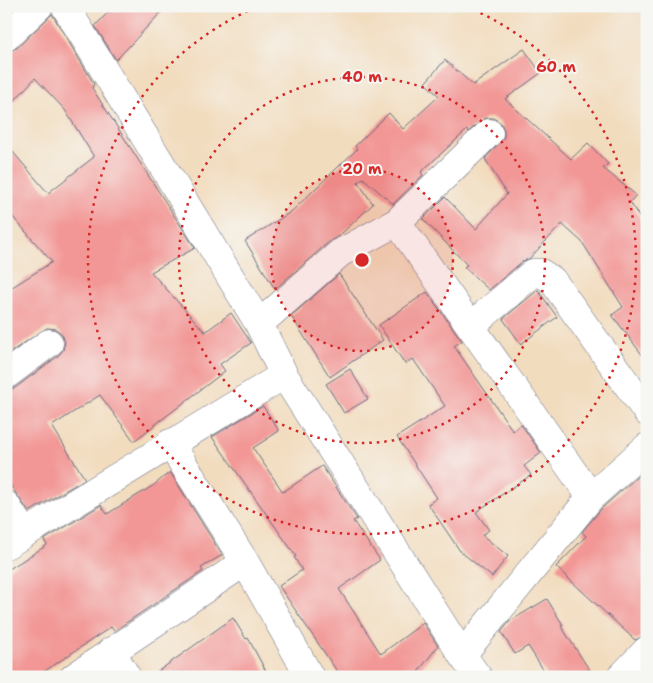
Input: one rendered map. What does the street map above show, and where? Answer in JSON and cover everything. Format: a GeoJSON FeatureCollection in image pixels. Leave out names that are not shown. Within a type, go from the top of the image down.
{"type":"FeatureCollection","features":[{"type":"Feature","properties":{"kind":"street"},"geometry":{"type":"LineString","coordinates":[[6,37],[40,6]]}},
{"type":"Feature","properties":{"kind":"street"},"geometry":{"type":"LineString","coordinates":[[65,6],[259,324],[284,375],[462,655],[478,677]]}},
{"type":"Feature","properties":{"kind":"street"},"geometry":{"type":"LineString","coordinates":[[259,324],[340,253],[397,222],[489,133]]}},
{"type":"Feature","properties":{"kind":"street"},"geometry":{"type":"LineString","coordinates":[[397,222],[591,497]]}},
{"type":"Feature","properties":{"kind":"street"},"geometry":{"type":"LineString","coordinates":[[471,326],[533,273],[541,273],[552,280],[647,412]]}},
{"type":"Feature","properties":{"kind":"street"},"geometry":{"type":"LineString","coordinates":[[6,374],[49,343]]}},
{"type":"Feature","properties":{"kind":"street"},"geometry":{"type":"LineString","coordinates":[[6,505],[15,539],[284,375]]}},
{"type":"Feature","properties":{"kind":"street"},"geometry":{"type":"LineString","coordinates":[[170,443],[245,562],[310,677]]}},
{"type":"Feature","properties":{"kind":"street"},"geometry":{"type":"LineString","coordinates":[[462,655],[591,497],[647,447]]}},
{"type":"Feature","properties":{"kind":"street"},"geometry":{"type":"LineString","coordinates":[[74,677],[245,562]]}},
{"type":"Feature","properties":{"kind":"street"},"geometry":{"type":"LineString","coordinates":[[621,677],[647,650]]}},
{"type":"Feature","properties":{"kind":"street"},"geometry":{"type":"LineString","coordinates":[[111,651],[127,677]]}},
{"type":"Feature","properties":{"kind":"building"},"geometry":{"type":"Polygon","coordinates":[[[114,6],[167,6],[116,60],[95,26],[114,6]]]}},
{"type":"Feature","properties":{"kind":"building"},"geometry":{"type":"Polygon","coordinates":[[[52,14],[94,84],[92,88],[195,248],[151,272],[205,332],[231,313],[251,343],[220,364],[225,371],[134,441],[100,395],[52,426],[85,479],[29,512],[6,479],[6,390],[15,388],[58,356],[63,350],[65,342],[62,334],[56,329],[47,328],[6,355],[6,291],[52,262],[6,209],[6,144],[48,193],[94,157],[65,110],[35,78],[6,110],[6,52],[17,48],[52,14]]]}},
{"type":"Feature","properties":{"kind":"building"},"geometry":{"type":"Polygon","coordinates":[[[524,49],[541,73],[505,99],[571,159],[588,143],[608,164],[603,168],[636,195],[630,202],[647,230],[647,361],[612,315],[623,307],[582,242],[562,224],[529,259],[523,261],[489,290],[464,267],[467,265],[423,219],[445,197],[476,229],[507,194],[485,159],[504,137],[501,123],[493,118],[485,118],[468,132],[467,130],[421,172],[423,175],[393,204],[363,178],[358,182],[373,204],[340,235],[330,241],[275,289],[245,241],[292,211],[357,149],[355,146],[389,113],[403,129],[439,96],[425,83],[445,60],[473,85],[524,49]]]}},
{"type":"Feature","properties":{"kind":"building"},"geometry":{"type":"Polygon","coordinates":[[[339,274],[383,340],[330,377],[291,316],[339,274]]]}},
{"type":"Feature","properties":{"kind":"building"},"geometry":{"type":"Polygon","coordinates":[[[538,290],[557,317],[521,344],[503,319],[538,290]]]}},
{"type":"Feature","properties":{"kind":"building"},"geometry":{"type":"Polygon","coordinates":[[[427,292],[462,341],[454,346],[513,431],[521,424],[541,453],[524,466],[531,475],[476,512],[489,530],[482,535],[508,556],[492,577],[460,551],[428,504],[437,498],[397,437],[445,406],[413,359],[405,364],[379,325],[427,292]]]}},
{"type":"Feature","properties":{"kind":"building"},"geometry":{"type":"Polygon","coordinates":[[[350,369],[368,399],[344,413],[326,384],[350,369]]]}},
{"type":"Feature","properties":{"kind":"building"},"geometry":{"type":"Polygon","coordinates":[[[263,406],[279,431],[253,448],[283,492],[322,466],[357,519],[353,521],[380,560],[339,589],[381,654],[423,623],[438,646],[414,677],[341,677],[279,586],[302,570],[294,557],[296,556],[212,437],[263,406]]]}},
{"type":"Feature","properties":{"kind":"building"},"geometry":{"type":"Polygon","coordinates":[[[647,468],[647,635],[635,640],[556,567],[586,536],[582,532],[602,508],[647,468]]]}},
{"type":"Feature","properties":{"kind":"building"},"geometry":{"type":"Polygon","coordinates":[[[170,472],[222,555],[201,568],[203,571],[114,631],[111,627],[36,677],[6,677],[6,571],[47,545],[44,540],[101,505],[107,514],[154,485],[170,472]]]}},
{"type":"Feature","properties":{"kind":"building"},"geometry":{"type":"Polygon","coordinates":[[[547,599],[563,625],[561,626],[594,677],[548,677],[528,646],[515,654],[501,632],[510,621],[547,599]]]}},
{"type":"Feature","properties":{"kind":"building"},"geometry":{"type":"Polygon","coordinates":[[[233,618],[246,639],[248,638],[269,677],[150,677],[233,618]]]}}]}
